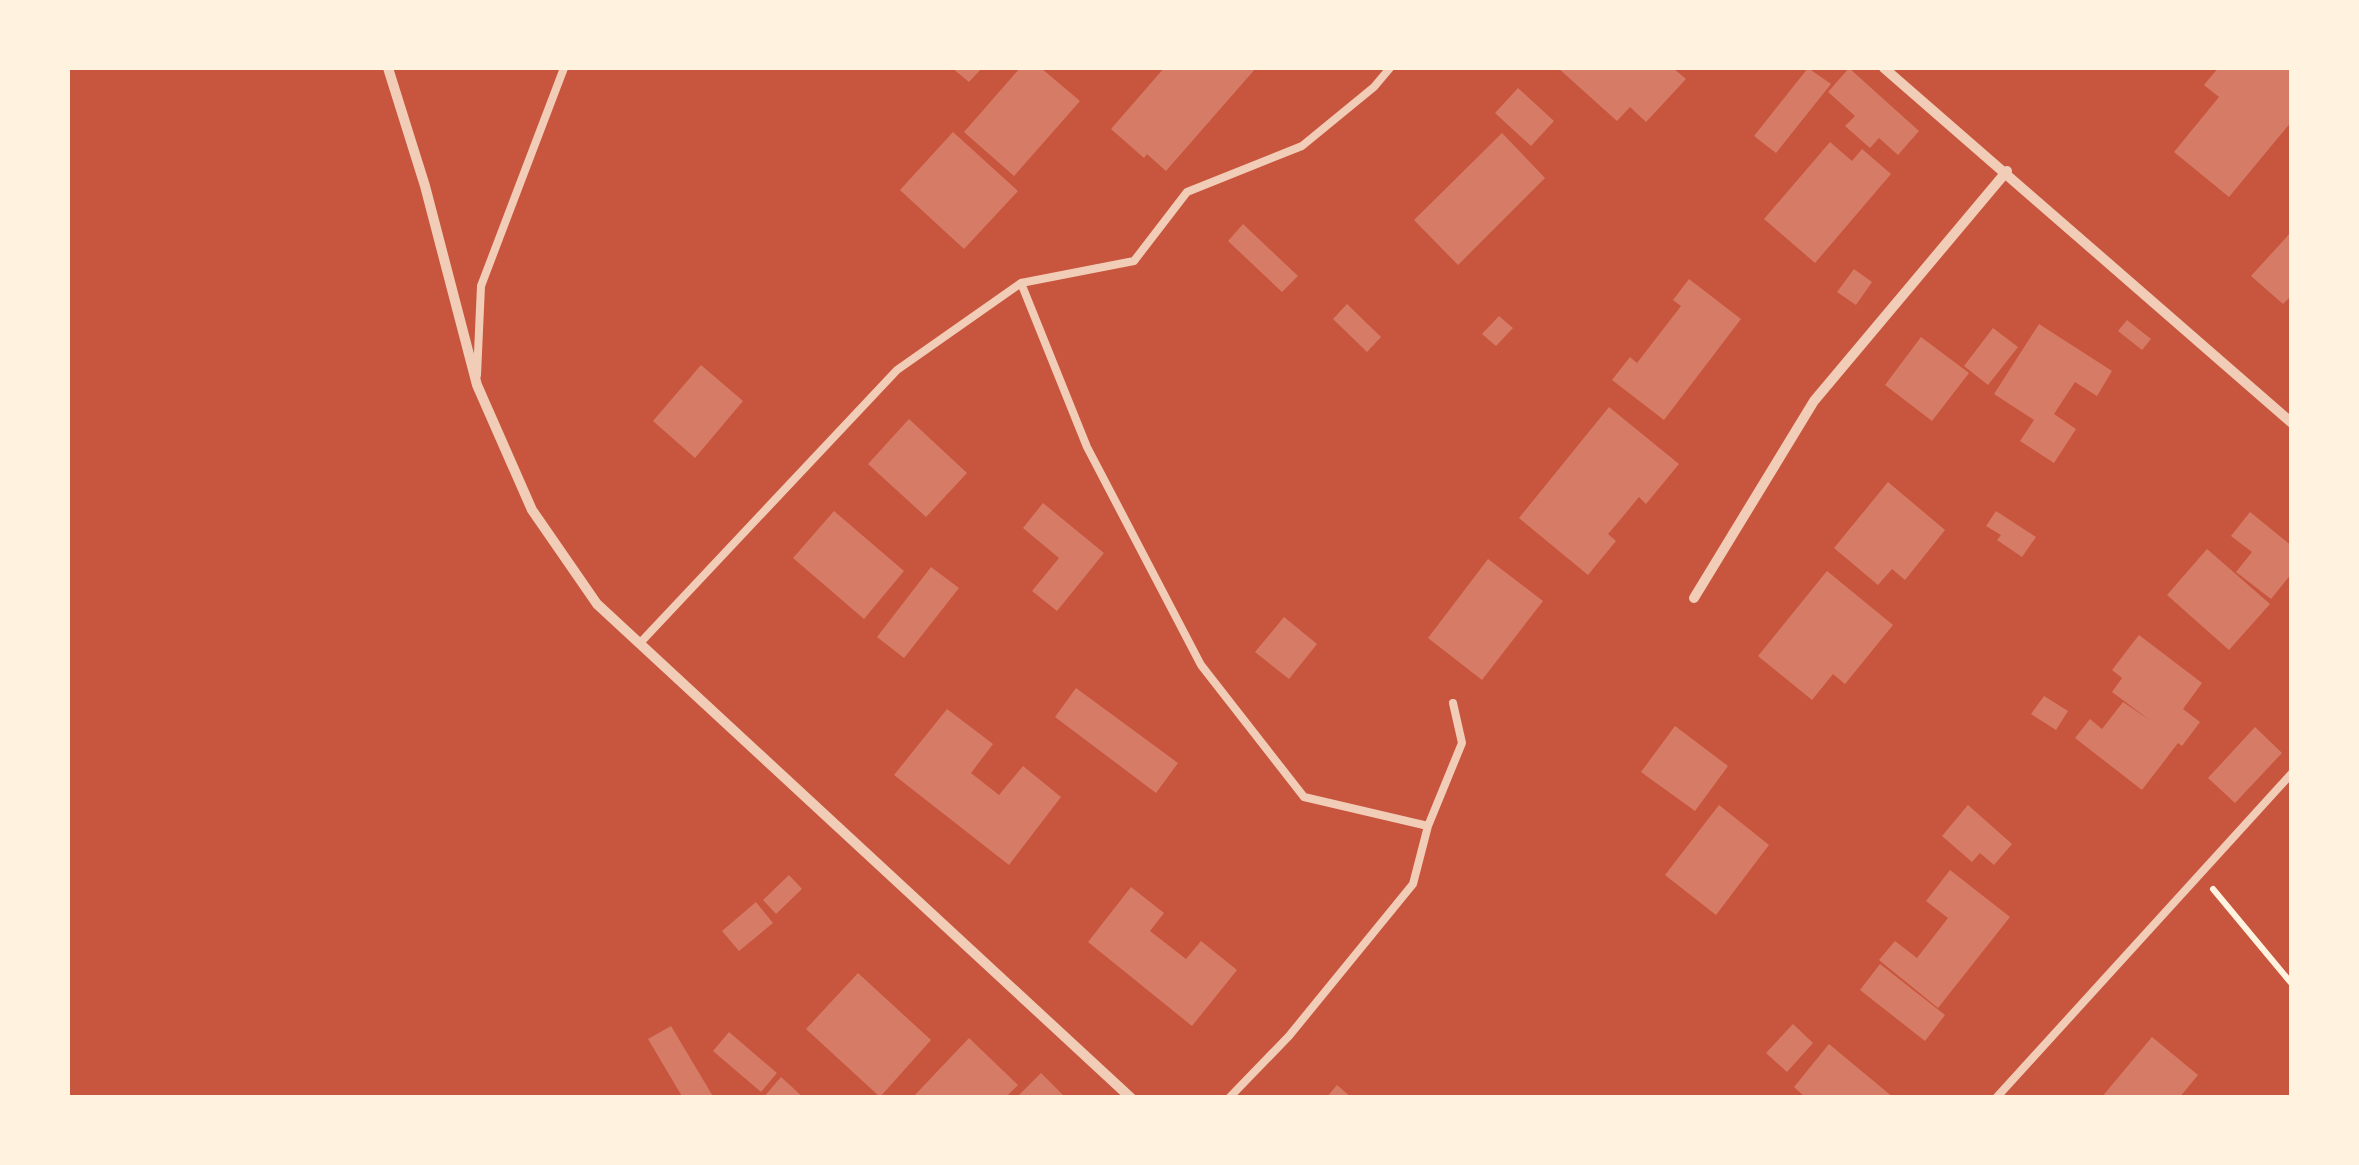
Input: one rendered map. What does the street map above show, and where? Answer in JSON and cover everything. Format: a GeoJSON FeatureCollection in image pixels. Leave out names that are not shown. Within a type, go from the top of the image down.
{"type":"FeatureCollection","features":[{"type":"Feature","properties":{"kind":"street"},"geometry":{"type":"LineString","coordinates":[[388,68],[425,186],[477,384],[532,510],[597,604],[1130,1098]]}},
{"type":"Feature","properties":{"kind":"street"},"geometry":{"type":"LineString","coordinates":[[1884,68],[2007,171],[2292,423]]}},
{"type":"Feature","properties":{"kind":"street"},"geometry":{"type":"LineString","coordinates":[[1694,598],[1814,401],[2007,171]]}},
{"type":"Feature","properties":{"kind":"lane"},"geometry":{"type":"LineString","coordinates":[[477,384],[480,286],[564,68]]}},
{"type":"Feature","properties":{"kind":"lane"},"geometry":{"type":"LineString","coordinates":[[640,643],[897,370],[1020,283],[1134,260],[1188,192],[1302,146],[1374,87],[1390,68]]}},
{"type":"Feature","properties":{"kind":"lane"},"geometry":{"type":"LineString","coordinates":[[1020,283],[1087,448],[1201,665],[1304,797],[1428,826]]}},
{"type":"Feature","properties":{"kind":"lane"},"geometry":{"type":"LineString","coordinates":[[1230,1098],[1289,1036],[1412,884],[1428,826],[1462,743],[1454,703]]}},
{"type":"Feature","properties":{"kind":"lane"},"geometry":{"type":"LineString","coordinates":[[1996,1098],[2292,773]]}},
{"type":"Feature","properties":{"kind":"path"},"geometry":{"type":"LineString","coordinates":[[2199,874],[2292,984]]}},
{"type":"Feature","properties":{"kind":"building"},"geometry":{"type":"Polygon","coordinates":[[[952,68],[982,68],[969,82],[952,68]]]}},
{"type":"Feature","properties":{"kind":"building"},"geometry":{"type":"Polygon","coordinates":[[[1020,68],[1041,68],[1080,101],[1014,176],[964,132],[1020,68]]]}},
{"type":"Feature","properties":{"kind":"building"},"geometry":{"type":"Polygon","coordinates":[[[1164,68],[1256,68],[1166,171],[1147,154],[1144,158],[1111,129],[1164,68]]]}},
{"type":"Feature","properties":{"kind":"building"},"geometry":{"type":"Polygon","coordinates":[[[1558,68],[1673,68],[1686,79],[1646,122],[1630,107],[1617,121],[1558,68]]]}},
{"type":"Feature","properties":{"kind":"building"},"geometry":{"type":"Polygon","coordinates":[[[1808,68],[1831,84],[1776,153],[1754,136],[1808,68]]]}},
{"type":"Feature","properties":{"kind":"building"},"geometry":{"type":"Polygon","coordinates":[[[1849,68],[1919,131],[1898,155],[1879,138],[1870,148],[1845,126],[1855,116],[1828,92],[1849,68]]]}},
{"type":"Feature","properties":{"kind":"building"},"geometry":{"type":"Polygon","coordinates":[[[2218,68],[2292,68],[2292,121],[2229,197],[2174,152],[2219,97],[2204,85],[2218,68]]]}},
{"type":"Feature","properties":{"kind":"building"},"geometry":{"type":"Polygon","coordinates":[[[1518,88],[1554,121],[1531,146],[1495,113],[1518,88]]]}},
{"type":"Feature","properties":{"kind":"building"},"geometry":{"type":"Polygon","coordinates":[[[953,132],[1018,191],[964,249],[900,190],[953,132]]]}},
{"type":"Feature","properties":{"kind":"building"},"geometry":{"type":"Polygon","coordinates":[[[1502,133],[1545,178],[1458,265],[1414,220],[1502,133]]]}},
{"type":"Feature","properties":{"kind":"building"},"geometry":{"type":"Polygon","coordinates":[[[1830,142],[1852,161],[1862,149],[1891,174],[1815,263],[1764,219],[1830,142]]]}},
{"type":"Feature","properties":{"kind":"building"},"geometry":{"type":"Polygon","coordinates":[[[1243,224],[1298,276],[1282,292],[1228,241],[1243,224]]]}},
{"type":"Feature","properties":{"kind":"building"},"geometry":{"type":"Polygon","coordinates":[[[2292,231],[2292,295],[2283,304],[2251,276],[2292,231]]]}},
{"type":"Feature","properties":{"kind":"building"},"geometry":{"type":"Polygon","coordinates":[[[1854,269],[1872,282],[1856,305],[1837,292],[1854,269]]]}},
{"type":"Feature","properties":{"kind":"building"},"geometry":{"type":"Polygon","coordinates":[[[1689,279],[1741,319],[1664,420],[1612,380],[1630,357],[1637,363],[1681,306],[1673,300],[1689,279]]]}},
{"type":"Feature","properties":{"kind":"building"},"geometry":{"type":"Polygon","coordinates":[[[1347,304],[1381,337],[1367,352],[1333,319],[1347,304]]]}},
{"type":"Feature","properties":{"kind":"building"},"geometry":{"type":"Polygon","coordinates":[[[1499,316],[1513,328],[1496,346],[1482,334],[1499,316]]]}},
{"type":"Feature","properties":{"kind":"building"},"geometry":{"type":"Polygon","coordinates":[[[2127,320],[2151,339],[2142,350],[2118,331],[2127,320]]]}},
{"type":"Feature","properties":{"kind":"building"},"geometry":{"type":"Polygon","coordinates":[[[2039,324],[2112,371],[2097,396],[2075,382],[2054,414],[2076,429],[2054,463],[2020,441],[2034,420],[1994,394],[2039,324]]]}},
{"type":"Feature","properties":{"kind":"building"},"geometry":{"type":"Polygon","coordinates":[[[1993,328],[2018,347],[1988,385],[1964,366],[1993,328]]]}},
{"type":"Feature","properties":{"kind":"building"},"geometry":{"type":"Polygon","coordinates":[[[1921,337],[1969,373],[1932,421],[1885,385],[1921,337]]]}},
{"type":"Feature","properties":{"kind":"building"},"geometry":{"type":"Polygon","coordinates":[[[701,365],[743,401],[695,458],[653,421],[701,365]]]}},
{"type":"Feature","properties":{"kind":"building"},"geometry":{"type":"Polygon","coordinates":[[[1609,407],[1679,464],[1646,504],[1639,497],[1608,534],[1616,541],[1588,575],[1519,518],[1609,407]]]}},
{"type":"Feature","properties":{"kind":"building"},"geometry":{"type":"Polygon","coordinates":[[[909,419],[967,473],[926,517],[868,464],[909,419]]]}},
{"type":"Feature","properties":{"kind":"building"},"geometry":{"type":"Polygon","coordinates":[[[1888,482],[1945,530],[1905,580],[1892,569],[1878,585],[1834,548],[1888,482]]]}},
{"type":"Feature","properties":{"kind":"building"},"geometry":{"type":"Polygon","coordinates":[[[1043,503],[1104,553],[1057,611],[1032,591],[1059,558],[1023,528],[1043,503]]]}},
{"type":"Feature","properties":{"kind":"building"},"geometry":{"type":"Polygon","coordinates":[[[834,511],[904,571],[864,619],[793,558],[834,511]]]}},
{"type":"Feature","properties":{"kind":"building"},"geometry":{"type":"Polygon","coordinates":[[[1996,511],[2036,537],[2022,557],[1997,540],[2001,535],[1986,526],[1996,511]]]}},
{"type":"Feature","properties":{"kind":"building"},"geometry":{"type":"Polygon","coordinates":[[[2250,512],[2292,546],[2292,573],[2271,599],[2236,572],[2252,552],[2231,536],[2250,512]]]}},
{"type":"Feature","properties":{"kind":"building"},"geometry":{"type":"Polygon","coordinates":[[[2207,549],[2270,604],[2229,650],[2167,595],[2207,549]]]}},
{"type":"Feature","properties":{"kind":"building"},"geometry":{"type":"Polygon","coordinates":[[[1488,559],[1543,601],[1482,680],[1428,638],[1488,559]]]}},
{"type":"Feature","properties":{"kind":"building"},"geometry":{"type":"Polygon","coordinates":[[[931,567],[959,588],[904,658],[877,637],[931,567]]]}},
{"type":"Feature","properties":{"kind":"building"},"geometry":{"type":"Polygon","coordinates":[[[1827,571],[1893,625],[1845,684],[1833,674],[1812,700],[1758,656],[1827,571]]]}},
{"type":"Feature","properties":{"kind":"building"},"geometry":{"type":"Polygon","coordinates":[[[1284,617],[1317,644],[1289,679],[1255,652],[1284,617]]]}},
{"type":"Feature","properties":{"kind":"building"},"geometry":{"type":"Polygon","coordinates":[[[2139,635],[2202,683],[2183,709],[2200,722],[2182,746],[2178,743],[2142,790],[2075,738],[2090,719],[2102,729],[2123,702],[2151,721],[2112,692],[2122,678],[2112,670],[2139,635]]]}},
{"type":"Feature","properties":{"kind":"building"},"geometry":{"type":"Polygon","coordinates":[[[1076,688],[1178,763],[1156,793],[1055,717],[1076,688]]]}},
{"type":"Feature","properties":{"kind":"building"},"geometry":{"type":"Polygon","coordinates":[[[2044,696],[2068,711],[2056,730],[2031,714],[2044,696]]]}},
{"type":"Feature","properties":{"kind":"building"},"geometry":{"type":"Polygon","coordinates":[[[947,709],[993,744],[971,773],[999,795],[1023,766],[1061,797],[1009,865],[894,775],[947,709]]]}},
{"type":"Feature","properties":{"kind":"building"},"geometry":{"type":"Polygon","coordinates":[[[1675,726],[1728,766],[1695,811],[1641,772],[1675,726]]]}},
{"type":"Feature","properties":{"kind":"building"},"geometry":{"type":"Polygon","coordinates":[[[2255,727],[2282,753],[2235,803],[2208,778],[2255,727]]]}},
{"type":"Feature","properties":{"kind":"building"},"geometry":{"type":"Polygon","coordinates":[[[1719,805],[1769,845],[1716,915],[1665,875],[1719,805]]]}},
{"type":"Feature","properties":{"kind":"building"},"geometry":{"type":"Polygon","coordinates":[[[1968,805],[2012,844],[1994,865],[1980,853],[1972,862],[1942,836],[1968,805]]]}},
{"type":"Feature","properties":{"kind":"building"},"geometry":{"type":"Polygon","coordinates":[[[1950,870],[2010,917],[1938,1008],[1879,960],[1895,941],[1917,958],[1948,918],[1926,901],[1950,870]]]}},
{"type":"Feature","properties":{"kind":"building"},"geometry":{"type":"Polygon","coordinates":[[[789,875],[802,889],[776,914],[763,900],[789,875]]]}},
{"type":"Feature","properties":{"kind":"building"},"geometry":{"type":"Polygon","coordinates":[[[1131,887],[1164,913],[1150,931],[1186,959],[1201,941],[1237,970],[1192,1026],[1088,942],[1131,887]]]}},
{"type":"Feature","properties":{"kind":"building"},"geometry":{"type":"Polygon","coordinates":[[[756,902],[773,923],[739,951],[722,931],[756,902]]]}},
{"type":"Feature","properties":{"kind":"building"},"geometry":{"type":"Polygon","coordinates":[[[1880,964],[1945,1015],[1925,1041],[1860,990],[1880,964]]]}},
{"type":"Feature","properties":{"kind":"building"},"geometry":{"type":"Polygon","coordinates":[[[858,973],[931,1040],[880,1097],[806,1029],[858,973]]]}},
{"type":"Feature","properties":{"kind":"building"},"geometry":{"type":"Polygon","coordinates":[[[1793,1024],[1813,1043],[1787,1072],[1766,1053],[1793,1024]]]}},
{"type":"Feature","properties":{"kind":"building"},"geometry":{"type":"Polygon","coordinates":[[[671,1026],[714,1098],[683,1098],[648,1039],[671,1026]]]}},
{"type":"Feature","properties":{"kind":"building"},"geometry":{"type":"Polygon","coordinates":[[[729,1032],[777,1073],[761,1092],[713,1051],[729,1032]]]}},
{"type":"Feature","properties":{"kind":"building"},"geometry":{"type":"Polygon","coordinates":[[[2152,1037],[2198,1075],[2179,1098],[2101,1098],[2152,1037]]]}},
{"type":"Feature","properties":{"kind":"building"},"geometry":{"type":"Polygon","coordinates":[[[969,1038],[1018,1085],[1005,1098],[912,1098],[969,1038]]]}},
{"type":"Feature","properties":{"kind":"building"},"geometry":{"type":"Polygon","coordinates":[[[1829,1044],[1894,1098],[1806,1098],[1794,1087],[1829,1044]]]}},
{"type":"Feature","properties":{"kind":"building"},"geometry":{"type":"Polygon","coordinates":[[[1041,1073],[1066,1098],[1016,1098],[1041,1073]]]}},
{"type":"Feature","properties":{"kind":"building"},"geometry":{"type":"Polygon","coordinates":[[[781,1077],[804,1098],[763,1098],[781,1077]]]}},
{"type":"Feature","properties":{"kind":"building"},"geometry":{"type":"Polygon","coordinates":[[[1337,1085],[1352,1098],[1326,1098],[1337,1085]]]}}]}
